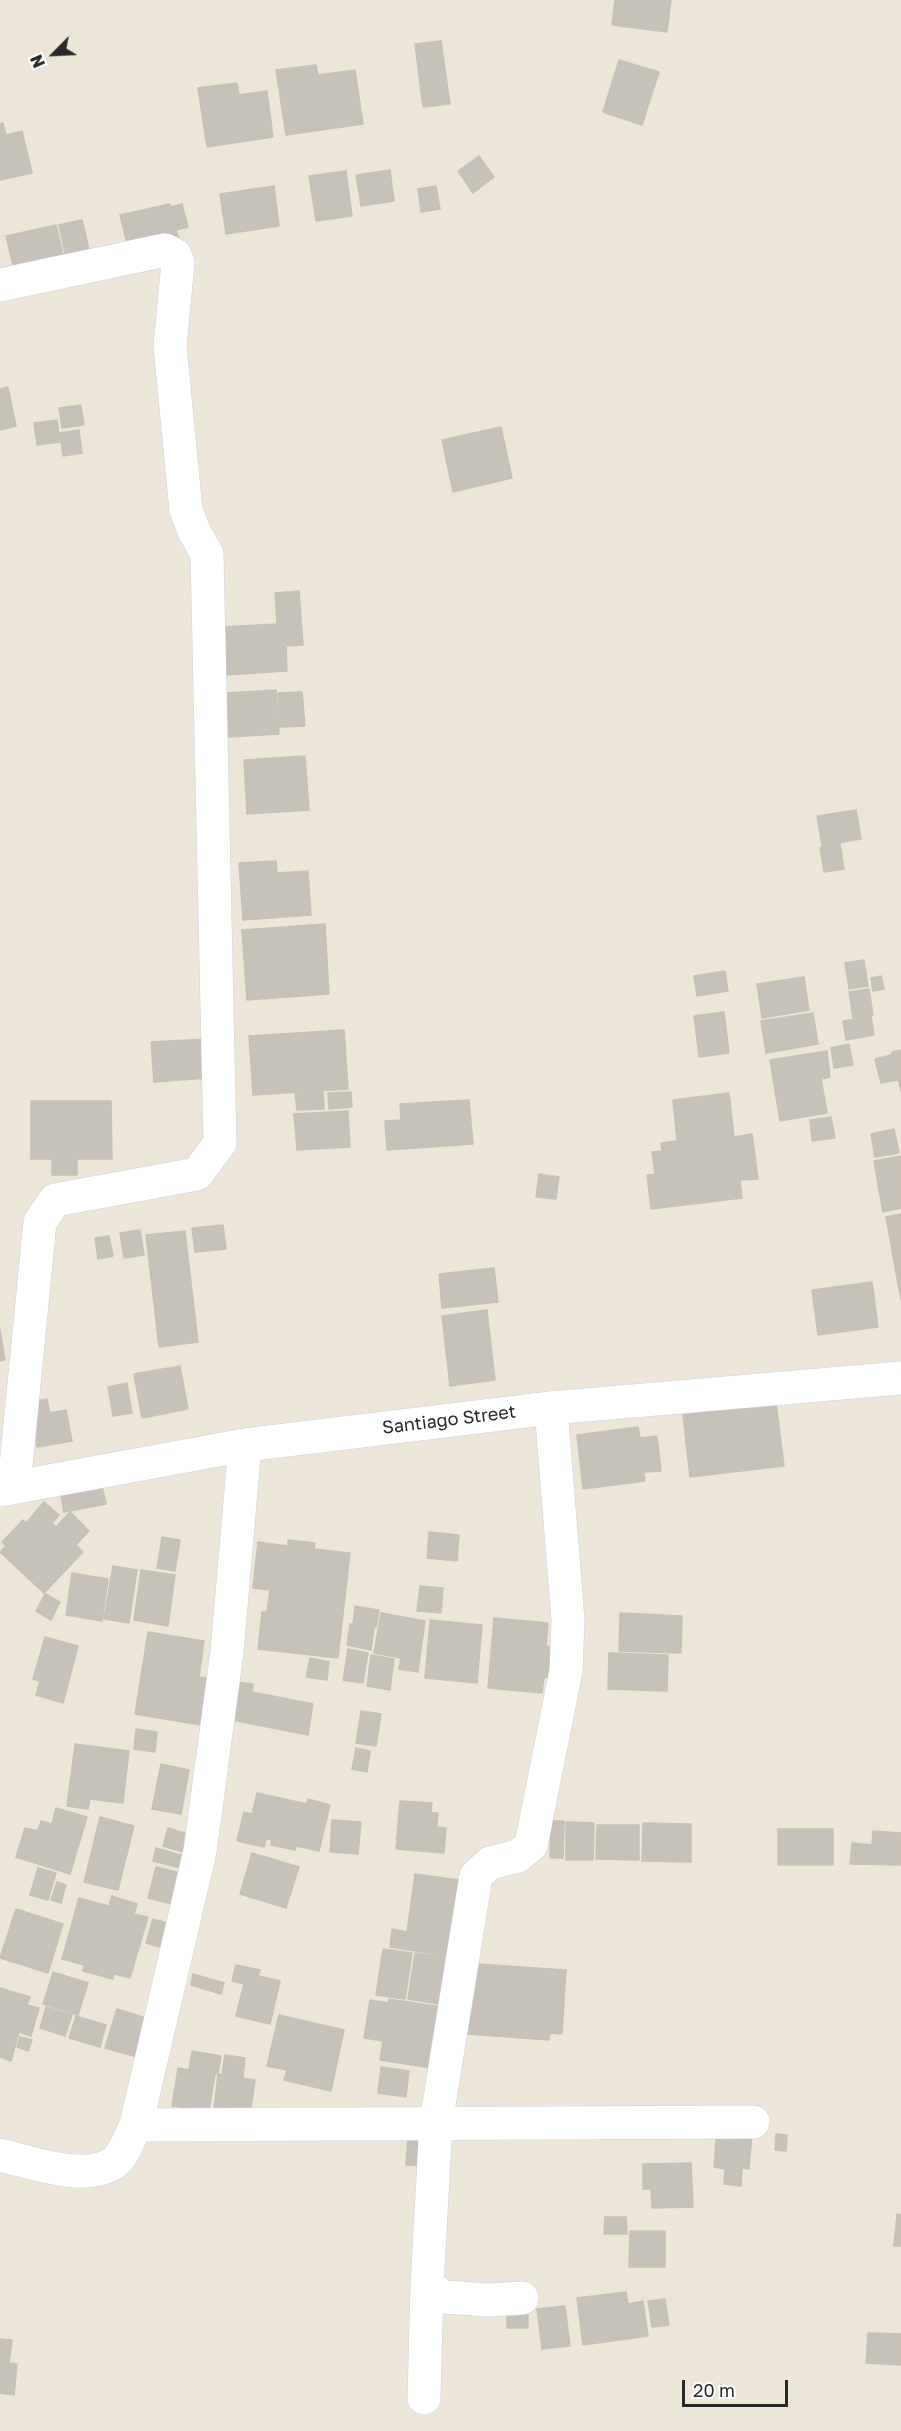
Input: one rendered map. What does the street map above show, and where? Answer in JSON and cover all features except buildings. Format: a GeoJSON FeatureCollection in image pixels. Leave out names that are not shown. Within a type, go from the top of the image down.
{"type":"FeatureCollection","features":[{"type":"Feature","properties":{"kind":"street"},"geometry":{"type":"LineString","coordinates":[[0,285],[165,250],[175,255],[178,263],[170,346],[186,510],[194,531],[207,554],[220,1143],[197,1174],[55,1200],[40,1222],[7,1488]]}},
{"type":"Feature","properties":{"kind":"street","name":"Santiago Street"},"geometry":{"type":"LineString","coordinates":[[7,1488],[245,1445],[551,1408],[901,1378]]}},
{"type":"Feature","properties":{"kind":"street"},"geometry":{"type":"LineString","coordinates":[[424,2398],[427,2286],[436,2123],[476,1875],[490,1863],[518,1856],[531,1845],[566,1671],[568,1620],[551,1408]]}},
{"type":"Feature","properties":{"kind":"street"},"geometry":{"type":"LineString","coordinates":[[0,2156],[78,2172],[102,2170],[117,2159],[136,2125],[200,1851],[227,1652],[245,1445]]}},
{"type":"Feature","properties":{"kind":"street"},"geometry":{"type":"LineString","coordinates":[[136,2125],[753,2122]]}},
{"type":"Feature","properties":{"kind":"street"},"geometry":{"type":"LineString","coordinates":[[427,2286],[444,2297],[489,2300],[522,2298]]}}]}
